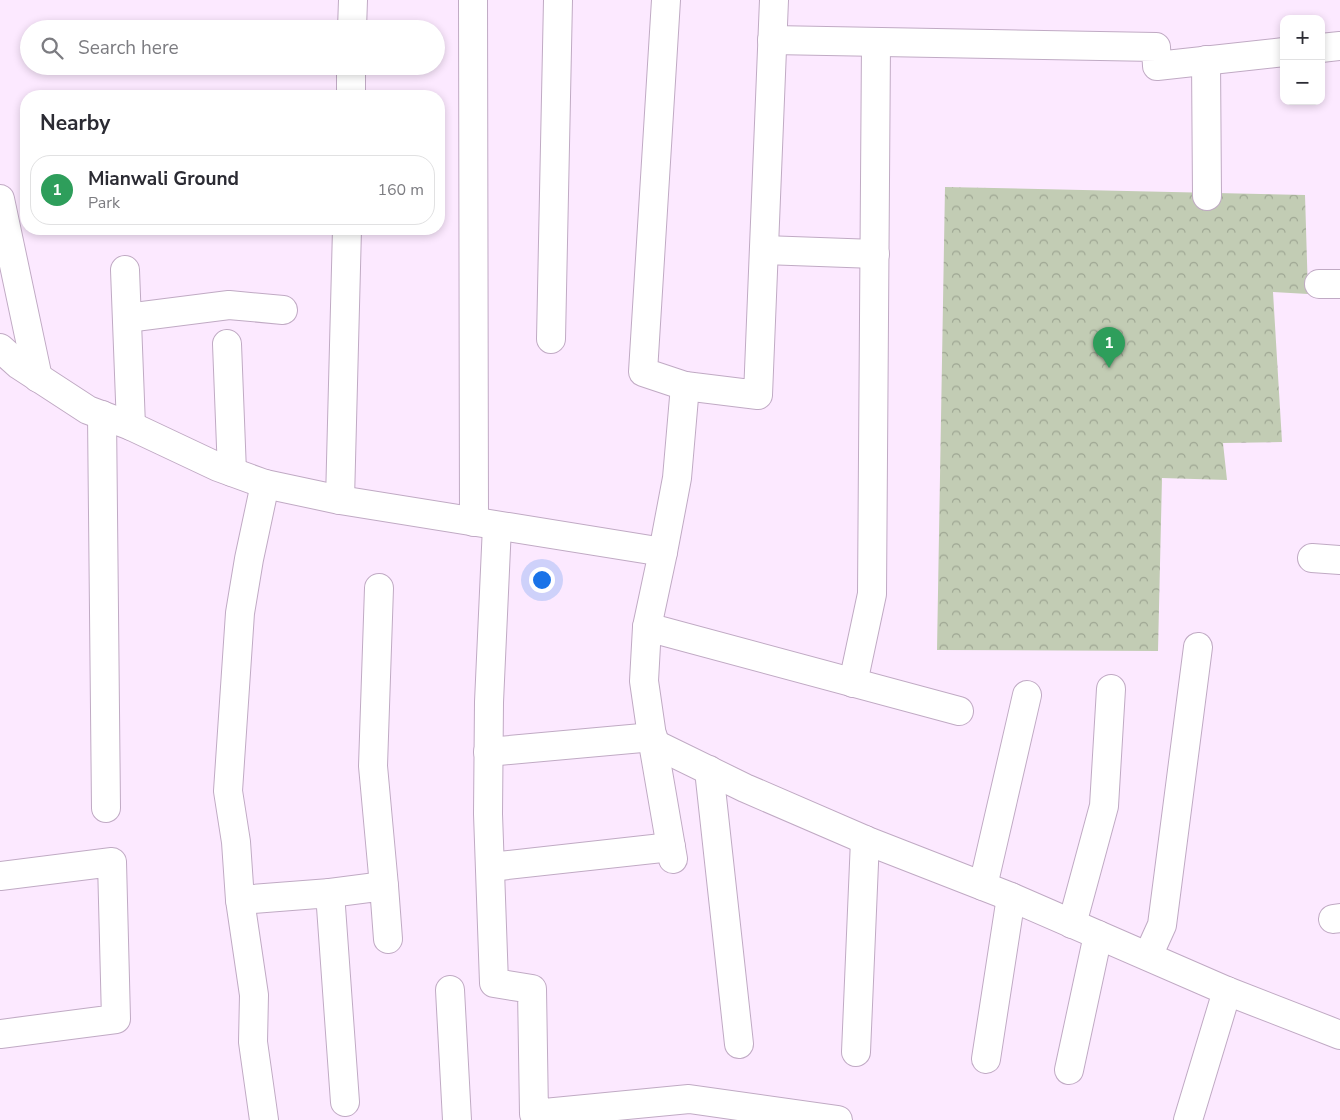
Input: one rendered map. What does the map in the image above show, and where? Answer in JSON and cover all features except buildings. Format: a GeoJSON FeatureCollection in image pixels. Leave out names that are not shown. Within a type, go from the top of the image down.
{"type":"FeatureCollection","features":[{"type":"Feature","properties":{"kind":"street"},"geometry":{"type":"LineString","coordinates":[[352,20],[353,0]]}},
{"type":"Feature","properties":{"kind":"street"},"geometry":{"type":"LineString","coordinates":[[473,0],[486,524],[489,702],[488,814],[494,983],[532,989],[534,1114],[689,1099],[838,1120]]}},
{"type":"Feature","properties":{"kind":"street"},"geometry":{"type":"LineString","coordinates":[[551,339],[558,0]]}},
{"type":"Feature","properties":{"kind":"street"},"geometry":{"type":"LineString","coordinates":[[666,0],[644,372],[685,386],[758,395],[774,0]]}},
{"type":"Feature","properties":{"kind":"street"},"geometry":{"type":"LineString","coordinates":[[772,40],[1156,47],[1156,66],[1280,52]]}},
{"type":"Feature","properties":{"kind":"street"},"geometry":{"type":"LineString","coordinates":[[854,683],[872,594],[876,43]]}},
{"type":"Feature","properties":{"kind":"street"},"geometry":{"type":"LineString","coordinates":[[1325,48],[1340,46]]}},
{"type":"Feature","properties":{"kind":"street"},"geometry":{"type":"LineString","coordinates":[[1206,60],[1207,196]]}},
{"type":"Feature","properties":{"kind":"street"},"geometry":{"type":"LineString","coordinates":[[350,90],[351,75]]}},
{"type":"Feature","properties":{"kind":"street"},"geometry":{"type":"LineString","coordinates":[[0,200],[38,378]]}},
{"type":"Feature","properties":{"kind":"street"},"geometry":{"type":"LineString","coordinates":[[340,500],[347,235]]}},
{"type":"Feature","properties":{"kind":"street"},"geometry":{"type":"LineString","coordinates":[[764,250],[874,254]]}},
{"type":"Feature","properties":{"kind":"street"},"geometry":{"type":"LineString","coordinates":[[126,270],[131,426]]}},
{"type":"Feature","properties":{"kind":"street"},"geometry":{"type":"LineString","coordinates":[[127,318],[229,305],[283,310]]}},
{"type":"Feature","properties":{"kind":"street"},"geometry":{"type":"LineString","coordinates":[[227,344],[232,472]]}},
{"type":"Feature","properties":{"kind":"street"},"geometry":{"type":"LineString","coordinates":[[0,348],[19,365],[88,410],[131,426],[232,472],[265,484],[340,500],[663,552]]}},
{"type":"Feature","properties":{"kind":"street"},"geometry":{"type":"LineString","coordinates":[[490,867],[672,853],[644,681],[647,627],[677,478],[685,386]]}},
{"type":"Feature","properties":{"kind":"street"},"geometry":{"type":"LineString","coordinates":[[102,415],[106,808]]}},
{"type":"Feature","properties":{"kind":"street"},"geometry":{"type":"LineString","coordinates":[[264,1120],[253,1042],[254,995],[240,900],[236,842],[228,791],[240,613],[265,484]]}},
{"type":"Feature","properties":{"kind":"street"},"geometry":{"type":"LineString","coordinates":[[1312,558],[1340,560]]}},
{"type":"Feature","properties":{"kind":"street"},"geometry":{"type":"LineString","coordinates":[[379,588],[373,766],[388,939]]}},
{"type":"Feature","properties":{"kind":"street"},"geometry":{"type":"LineString","coordinates":[[647,627],[959,712]]}},
{"type":"Feature","properties":{"kind":"street"},"geometry":{"type":"LineString","coordinates":[[1148,956],[1162,925],[1198,647]]}},
{"type":"Feature","properties":{"kind":"street"},"geometry":{"type":"LineString","coordinates":[[1072,924],[1104,806],[1111,689]]}},
{"type":"Feature","properties":{"kind":"street"},"geometry":{"type":"LineString","coordinates":[[983,886],[1027,695]]}},
{"type":"Feature","properties":{"kind":"street"},"geometry":{"type":"LineString","coordinates":[[488,752],[653,740],[745,788],[865,840],[1011,897],[1227,991],[1340,1035]]}},
{"type":"Feature","properties":{"kind":"street"},"geometry":{"type":"LineString","coordinates":[[709,770],[740,1044]]}},
{"type":"Feature","properties":{"kind":"street"},"geometry":{"type":"LineString","coordinates":[[856,1052],[865,840]]}},
{"type":"Feature","properties":{"kind":"street"},"geometry":{"type":"LineString","coordinates":[[0,876],[112,862],[116,1019],[0,1034]]}},
{"type":"Feature","properties":{"kind":"street"},"geometry":{"type":"LineString","coordinates":[[240,900],[330,893],[384,886]]}},
{"type":"Feature","properties":{"kind":"street"},"geometry":{"type":"LineString","coordinates":[[330,893],[345,1102]]}},
{"type":"Feature","properties":{"kind":"street"},"geometry":{"type":"LineString","coordinates":[[986,1059],[1011,897]]}},
{"type":"Feature","properties":{"kind":"street"},"geometry":{"type":"LineString","coordinates":[[1069,1070],[1098,935]]}},
{"type":"Feature","properties":{"kind":"street"},"geometry":{"type":"LineString","coordinates":[[450,990],[457,1120]]}},
{"type":"Feature","properties":{"kind":"street"},"geometry":{"type":"LineString","coordinates":[[1188,1120],[1227,991]]}},
{"type":"Feature","properties":{"kind":"green space"},"geometry":{"type":"Polygon","coordinates":[[[945,187],[1305,195],[1308,294],[1273,292],[1282,442],[1223,443],[1227,480],[1162,478],[1158,651],[937,650],[945,187]]]}},
{"type":"Feature","properties":{"kind":"place","name":"Mianwali Ground"},"geometry":{"type":"Point","coordinates":[1109,368]}}]}
